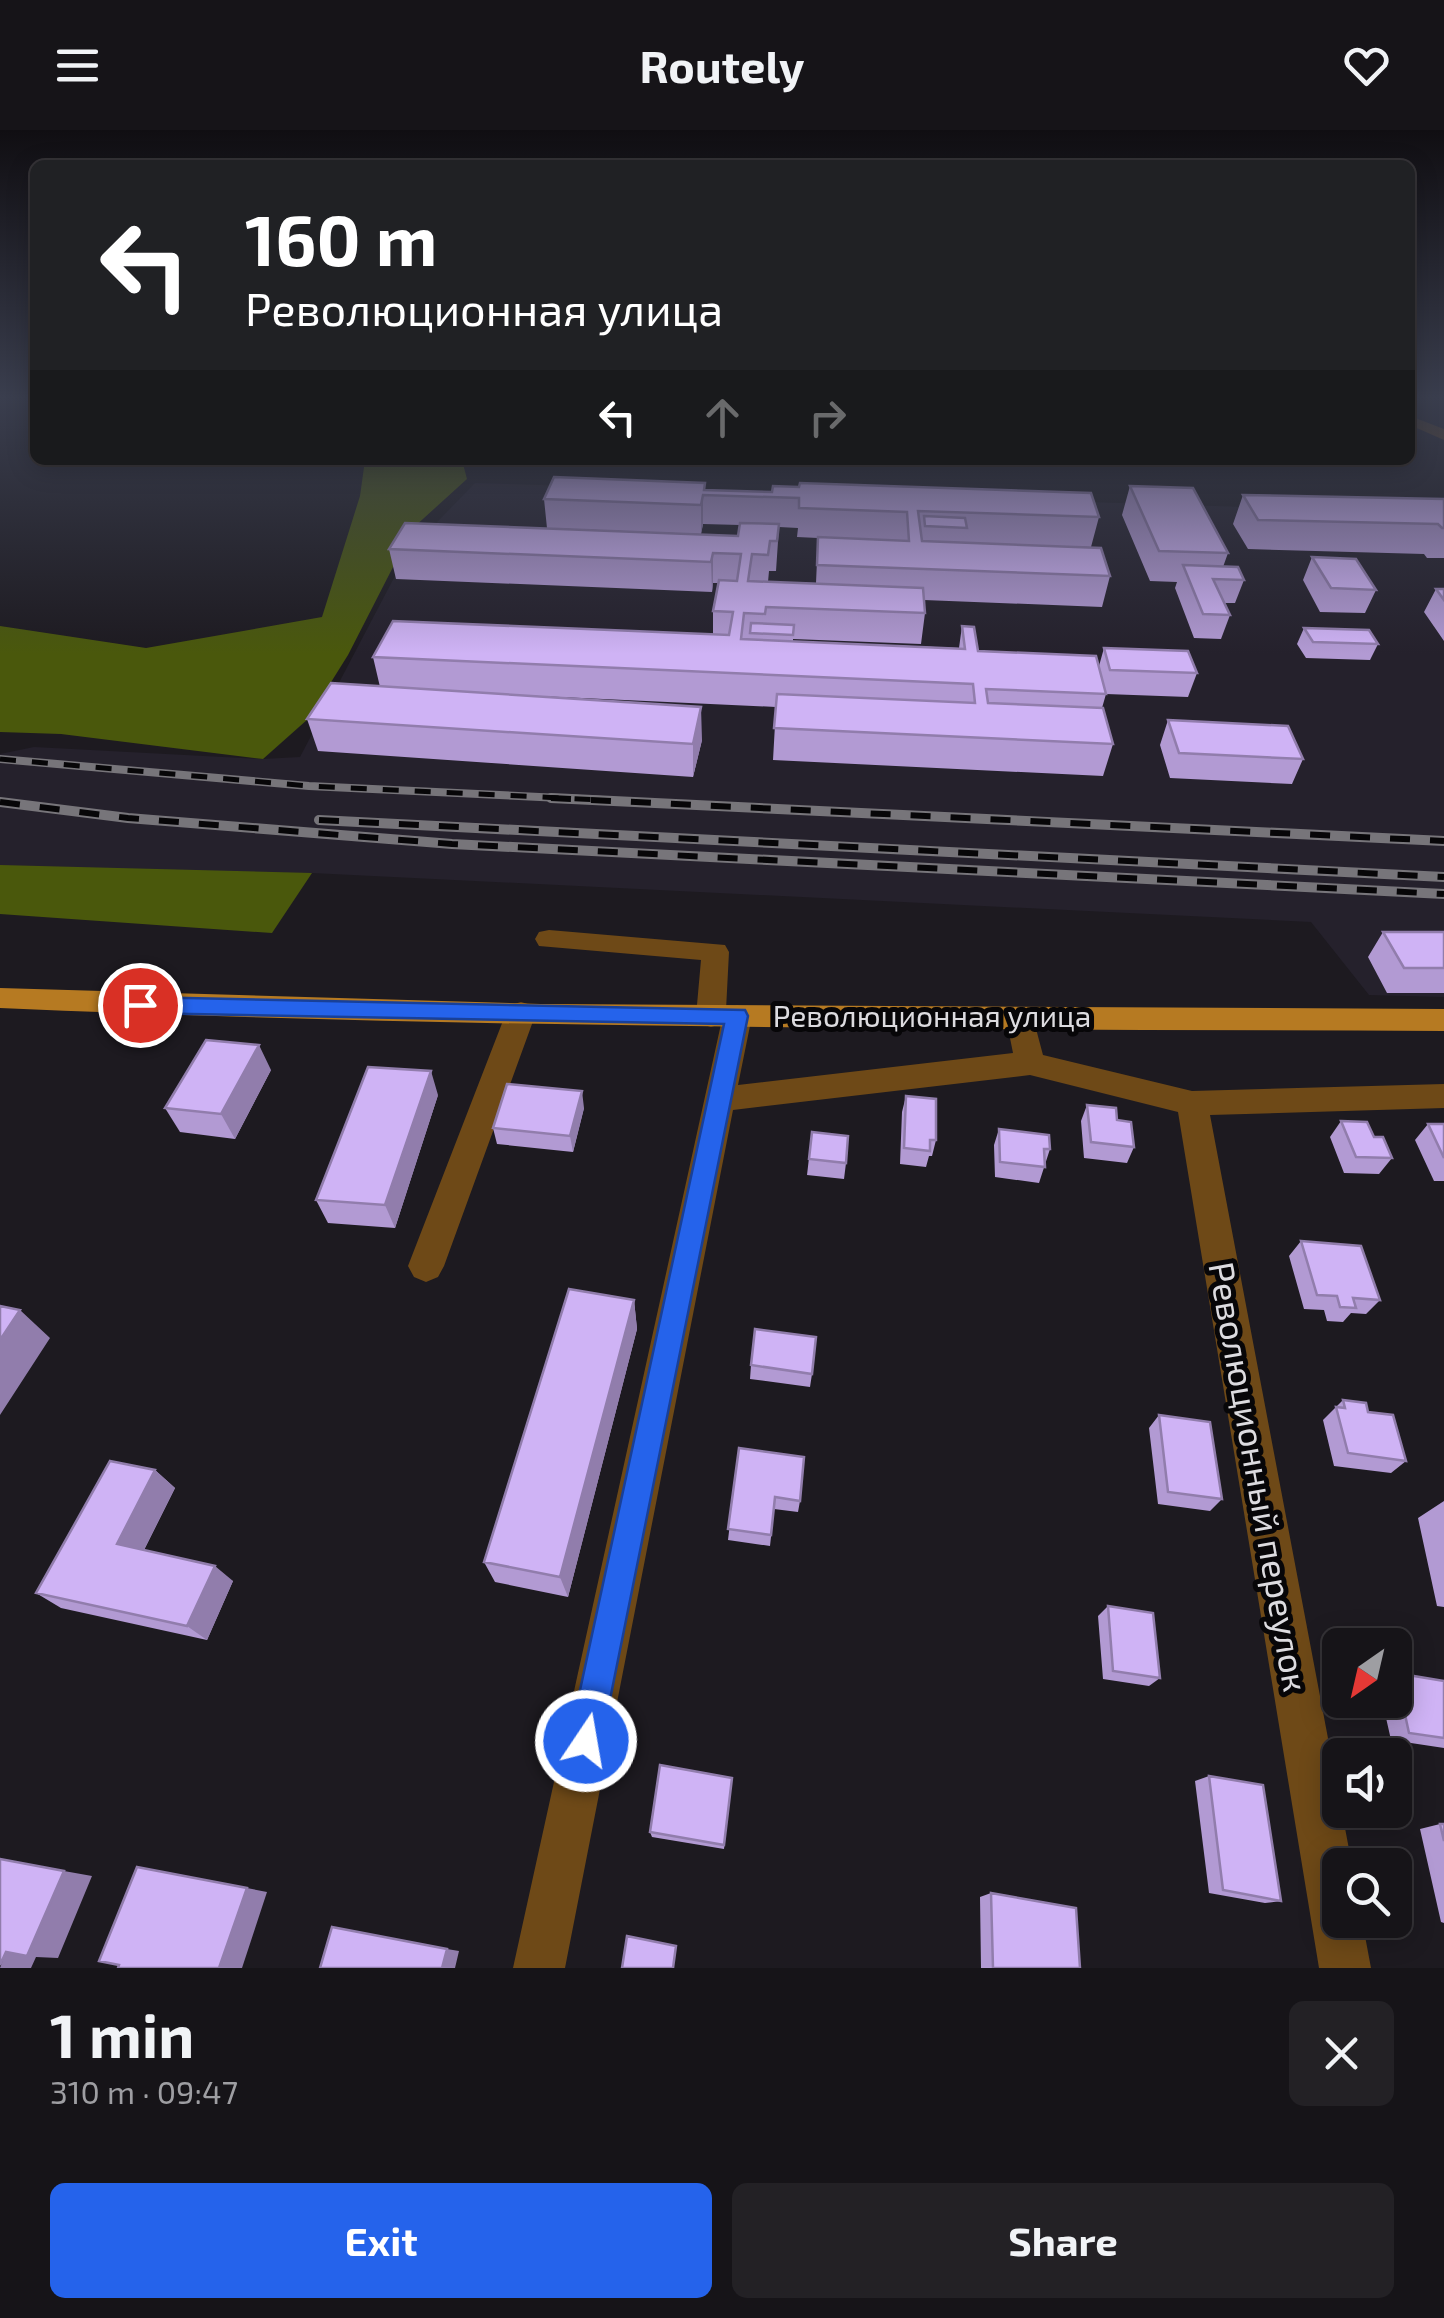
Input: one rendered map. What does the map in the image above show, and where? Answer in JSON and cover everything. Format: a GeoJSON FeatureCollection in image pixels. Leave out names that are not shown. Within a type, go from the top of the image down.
{"type":"FeatureCollection","features":[{"type":"Feature","properties":{"kind":"main road","name":"Революционная улица"},"geometry":{"type":"LineString","coordinates":[[0,998],[210,1008],[521,1013],[1444,1020]]}},
{"type":"Feature","properties":{"kind":"street"},"geometry":{"type":"LineString","coordinates":[[539,1968],[720,1098],[724,1016],[715,952],[549,940]]}},
{"type":"Feature","properties":{"kind":"street"},"geometry":{"type":"LineString","coordinates":[[426,1266],[521,1013]]}},
{"type":"Feature","properties":{"kind":"street"},"geometry":{"type":"LineString","coordinates":[[1021,1018],[1030,1063]]}},
{"type":"Feature","properties":{"kind":"street"},"geometry":{"type":"LineString","coordinates":[[720,1098],[1030,1063],[1192,1103],[1444,1096]]}},
{"type":"Feature","properties":{"kind":"street","name":"Революционный переулок"},"geometry":{"type":"LineString","coordinates":[[1192,1103],[1345,1968]]}},
{"type":"Feature","properties":{"kind":"shaded area"},"geometry":{"type":"Polygon","coordinates":[[[475,483],[1444,513],[1444,997],[1369,995],[1311,922],[312,873],[0,878],[0,754],[34,747],[263,759],[300,757],[407,553],[475,483]]]}},
{"type":"Feature","properties":{"kind":"green space"},"geometry":{"type":"Polygon","coordinates":[[[362,483],[463,483],[413,528],[348,655],[308,719],[263,759],[61,734],[0,732],[0,626],[146,648],[322,617],[362,483]]]}},
{"type":"Feature","properties":{"kind":"green space"},"geometry":{"type":"Polygon","coordinates":[[[0,865],[312,873],[272,933],[0,914],[0,865]]]}},
{"type":"Feature","properties":{"kind":"building"},"geometry":{"type":"Polygon","coordinates":[[[551,483],[705,483],[704,490],[772,492],[773,486],[799,487],[800,483],[1091,493],[1099,517],[918,511],[922,541],[1101,548],[1110,576],[817,565],[818,537],[909,541],[907,512],[799,508],[799,498],[703,495],[701,505],[544,499],[551,483]]]}},
{"type":"Feature","properties":{"kind":"building"},"geometry":{"type":"Polygon","coordinates":[[[1130,486],[1193,488],[1228,553],[1159,551],[1130,486]]]}},
{"type":"Feature","properties":{"kind":"building"},"geometry":{"type":"Polygon","coordinates":[[[1243,495],[1444,499],[1444,528],[1438,524],[1258,520],[1243,495]]]}},
{"type":"Feature","properties":{"kind":"building"},"geometry":{"type":"Polygon","coordinates":[[[924,516],[965,518],[967,528],[925,526],[924,516]]]}},
{"type":"Feature","properties":{"kind":"building"},"geometry":{"type":"Polygon","coordinates":[[[405,523],[738,536],[740,523],[779,524],[777,541],[770,541],[768,555],[752,554],[748,581],[923,588],[925,613],[766,607],[765,614],[744,613],[741,639],[965,649],[962,626],[974,627],[978,651],[1096,656],[1106,694],[986,689],[988,703],[1103,708],[1113,744],[774,728],[777,694],[975,703],[973,684],[373,657],[393,621],[729,635],[733,612],[713,611],[719,580],[737,581],[741,554],[713,553],[711,562],[389,549],[405,523]]]}},
{"type":"Feature","properties":{"kind":"building"},"geometry":{"type":"Polygon","coordinates":[[[1312,557],[1356,559],[1376,590],[1331,588],[1312,557]]]}},
{"type":"Feature","properties":{"kind":"building"},"geometry":{"type":"Polygon","coordinates":[[[1183,565],[1238,567],[1244,580],[1213,579],[1230,615],[1203,614],[1183,565]]]}},
{"type":"Feature","properties":{"kind":"building"},"geometry":{"type":"Polygon","coordinates":[[[751,623],[794,625],[793,635],[750,633],[751,623]]]}},
{"type":"Feature","properties":{"kind":"building"},"geometry":{"type":"Polygon","coordinates":[[[1304,628],[1369,630],[1378,644],[1313,642],[1304,628]]]}},
{"type":"Feature","properties":{"kind":"building"},"geometry":{"type":"Polygon","coordinates":[[[1104,648],[1188,651],[1197,673],[1110,670],[1104,648]]]}},
{"type":"Feature","properties":{"kind":"building"},"geometry":{"type":"Polygon","coordinates":[[[331,683],[701,707],[693,744],[307,719],[331,683]]]}},
{"type":"Feature","properties":{"kind":"building"},"geometry":{"type":"Polygon","coordinates":[[[1168,720],[1288,726],[1303,759],[1179,753],[1168,720]]]}},
{"type":"Feature","properties":{"kind":"building"},"geometry":{"type":"Polygon","coordinates":[[[1383,932],[1444,932],[1444,968],[1404,968],[1383,932]]]}},
{"type":"Feature","properties":{"kind":"building"},"geometry":{"type":"Polygon","coordinates":[[[206,1040],[259,1045],[221,1114],[165,1108],[206,1040]]]}},
{"type":"Feature","properties":{"kind":"building"},"geometry":{"type":"Polygon","coordinates":[[[368,1067],[431,1071],[385,1205],[316,1200],[368,1067]]]}},
{"type":"Feature","properties":{"kind":"building"},"geometry":{"type":"Polygon","coordinates":[[[507,1084],[582,1091],[570,1136],[493,1128],[507,1084]]]}},
{"type":"Feature","properties":{"kind":"building"},"geometry":{"type":"Polygon","coordinates":[[[906,1096],[936,1099],[936,1140],[930,1140],[930,1151],[904,1148],[906,1096]]]}},
{"type":"Feature","properties":{"kind":"building"},"geometry":{"type":"Polygon","coordinates":[[[1087,1105],[1116,1108],[1117,1120],[1131,1122],[1134,1147],[1091,1142],[1087,1105]]]}},
{"type":"Feature","properties":{"kind":"building"},"geometry":{"type":"Polygon","coordinates":[[[1341,1121],[1367,1122],[1374,1137],[1383,1137],[1392,1158],[1356,1157],[1341,1121]]]}},
{"type":"Feature","properties":{"kind":"building"},"geometry":{"type":"Polygon","coordinates":[[[1428,1124],[1444,1124],[1444,1158],[1428,1124]]]}},
{"type":"Feature","properties":{"kind":"building"},"geometry":{"type":"Polygon","coordinates":[[[999,1129],[1049,1135],[1050,1149],[1044,1149],[1045,1167],[1000,1162],[999,1129]]]}},
{"type":"Feature","properties":{"kind":"building"},"geometry":{"type":"Polygon","coordinates":[[[812,1132],[848,1136],[846,1163],[809,1159],[812,1132]]]}},
{"type":"Feature","properties":{"kind":"building"},"geometry":{"type":"Polygon","coordinates":[[[1301,1241],[1361,1246],[1380,1300],[1353,1298],[1356,1308],[1340,1307],[1337,1296],[1317,1295],[1301,1241]]]}},
{"type":"Feature","properties":{"kind":"building"},"geometry":{"type":"Polygon","coordinates":[[[569,1289],[634,1300],[560,1577],[484,1562],[569,1289]]]}},
{"type":"Feature","properties":{"kind":"building"},"geometry":{"type":"Polygon","coordinates":[[[0,1306],[20,1310],[0,1340],[0,1306]]]}},
{"type":"Feature","properties":{"kind":"building"},"geometry":{"type":"Polygon","coordinates":[[[755,1329],[816,1337],[812,1374],[751,1365],[755,1329]]]}},
{"type":"Feature","properties":{"kind":"building"},"geometry":{"type":"Polygon","coordinates":[[[1343,1400],[1366,1403],[1368,1412],[1393,1415],[1406,1461],[1348,1453],[1336,1407],[1345,1408],[1343,1400]]]}},
{"type":"Feature","properties":{"kind":"building"},"geometry":{"type":"Polygon","coordinates":[[[1159,1415],[1210,1422],[1222,1499],[1168,1492],[1159,1415]]]}},
{"type":"Feature","properties":{"kind":"building"},"geometry":{"type":"Polygon","coordinates":[[[739,1448],[804,1457],[800,1501],[775,1497],[771,1535],[728,1529],[739,1448]]]}},
{"type":"Feature","properties":{"kind":"building"},"geometry":{"type":"Polygon","coordinates":[[[110,1461],[155,1470],[117,1544],[215,1566],[187,1626],[36,1593],[110,1461]]]}},
{"type":"Feature","properties":{"kind":"building"},"geometry":{"type":"Polygon","coordinates":[[[1108,1606],[1153,1613],[1160,1678],[1113,1671],[1108,1606]]]}},
{"type":"Feature","properties":{"kind":"building"},"geometry":{"type":"Polygon","coordinates":[[[1412,1676],[1444,1681],[1444,1738],[1409,1733],[1406,1718],[1412,1718],[1412,1676]]]}},
{"type":"Feature","properties":{"kind":"building"},"geometry":{"type":"Polygon","coordinates":[[[660,1765],[732,1778],[724,1845],[650,1832],[660,1765]]]}},
{"type":"Feature","properties":{"kind":"building"},"geometry":{"type":"Polygon","coordinates":[[[1209,1776],[1263,1785],[1281,1901],[1223,1890],[1209,1776]]]}},
{"type":"Feature","properties":{"kind":"building"},"geometry":{"type":"Polygon","coordinates":[[[0,1859],[64,1871],[27,1956],[6,1952],[0,1965],[0,1859]]]}},
{"type":"Feature","properties":{"kind":"building"},"geometry":{"type":"Polygon","coordinates":[[[137,1867],[247,1888],[219,1968],[118,1968],[119,1965],[99,1961],[137,1867]]]}},
{"type":"Feature","properties":{"kind":"building"},"geometry":{"type":"Polygon","coordinates":[[[991,1893],[1076,1908],[1080,1968],[993,1968],[991,1893]]]}},
{"type":"Feature","properties":{"kind":"building"},"geometry":{"type":"Polygon","coordinates":[[[332,1927],[447,1949],[442,1968],[320,1968],[332,1927]]]}},
{"type":"Feature","properties":{"kind":"building"},"geometry":{"type":"Polygon","coordinates":[[[627,1936],[676,1946],[673,1968],[622,1968],[627,1936]]]}},
{"type":"Feature","properties":{"kind":"railway"},"geometry":{"type":"LineString","coordinates":[[0,759],[309,786],[603,800]]}},
{"type":"Feature","properties":{"kind":"railway"},"geometry":{"type":"LineString","coordinates":[[551,798],[1444,841]]}},
{"type":"Feature","properties":{"kind":"railway"},"geometry":{"type":"LineString","coordinates":[[0,802],[128,818],[452,844],[1444,894]]}},
{"type":"Feature","properties":{"kind":"railway"},"geometry":{"type":"LineString","coordinates":[[319,820],[1444,877]]}},
{"type":"Feature","properties":{"kind":"route"},"geometry":{"type":"LineString","coordinates":[[140,1005],[737,1016],[586,1741]]}}]}
